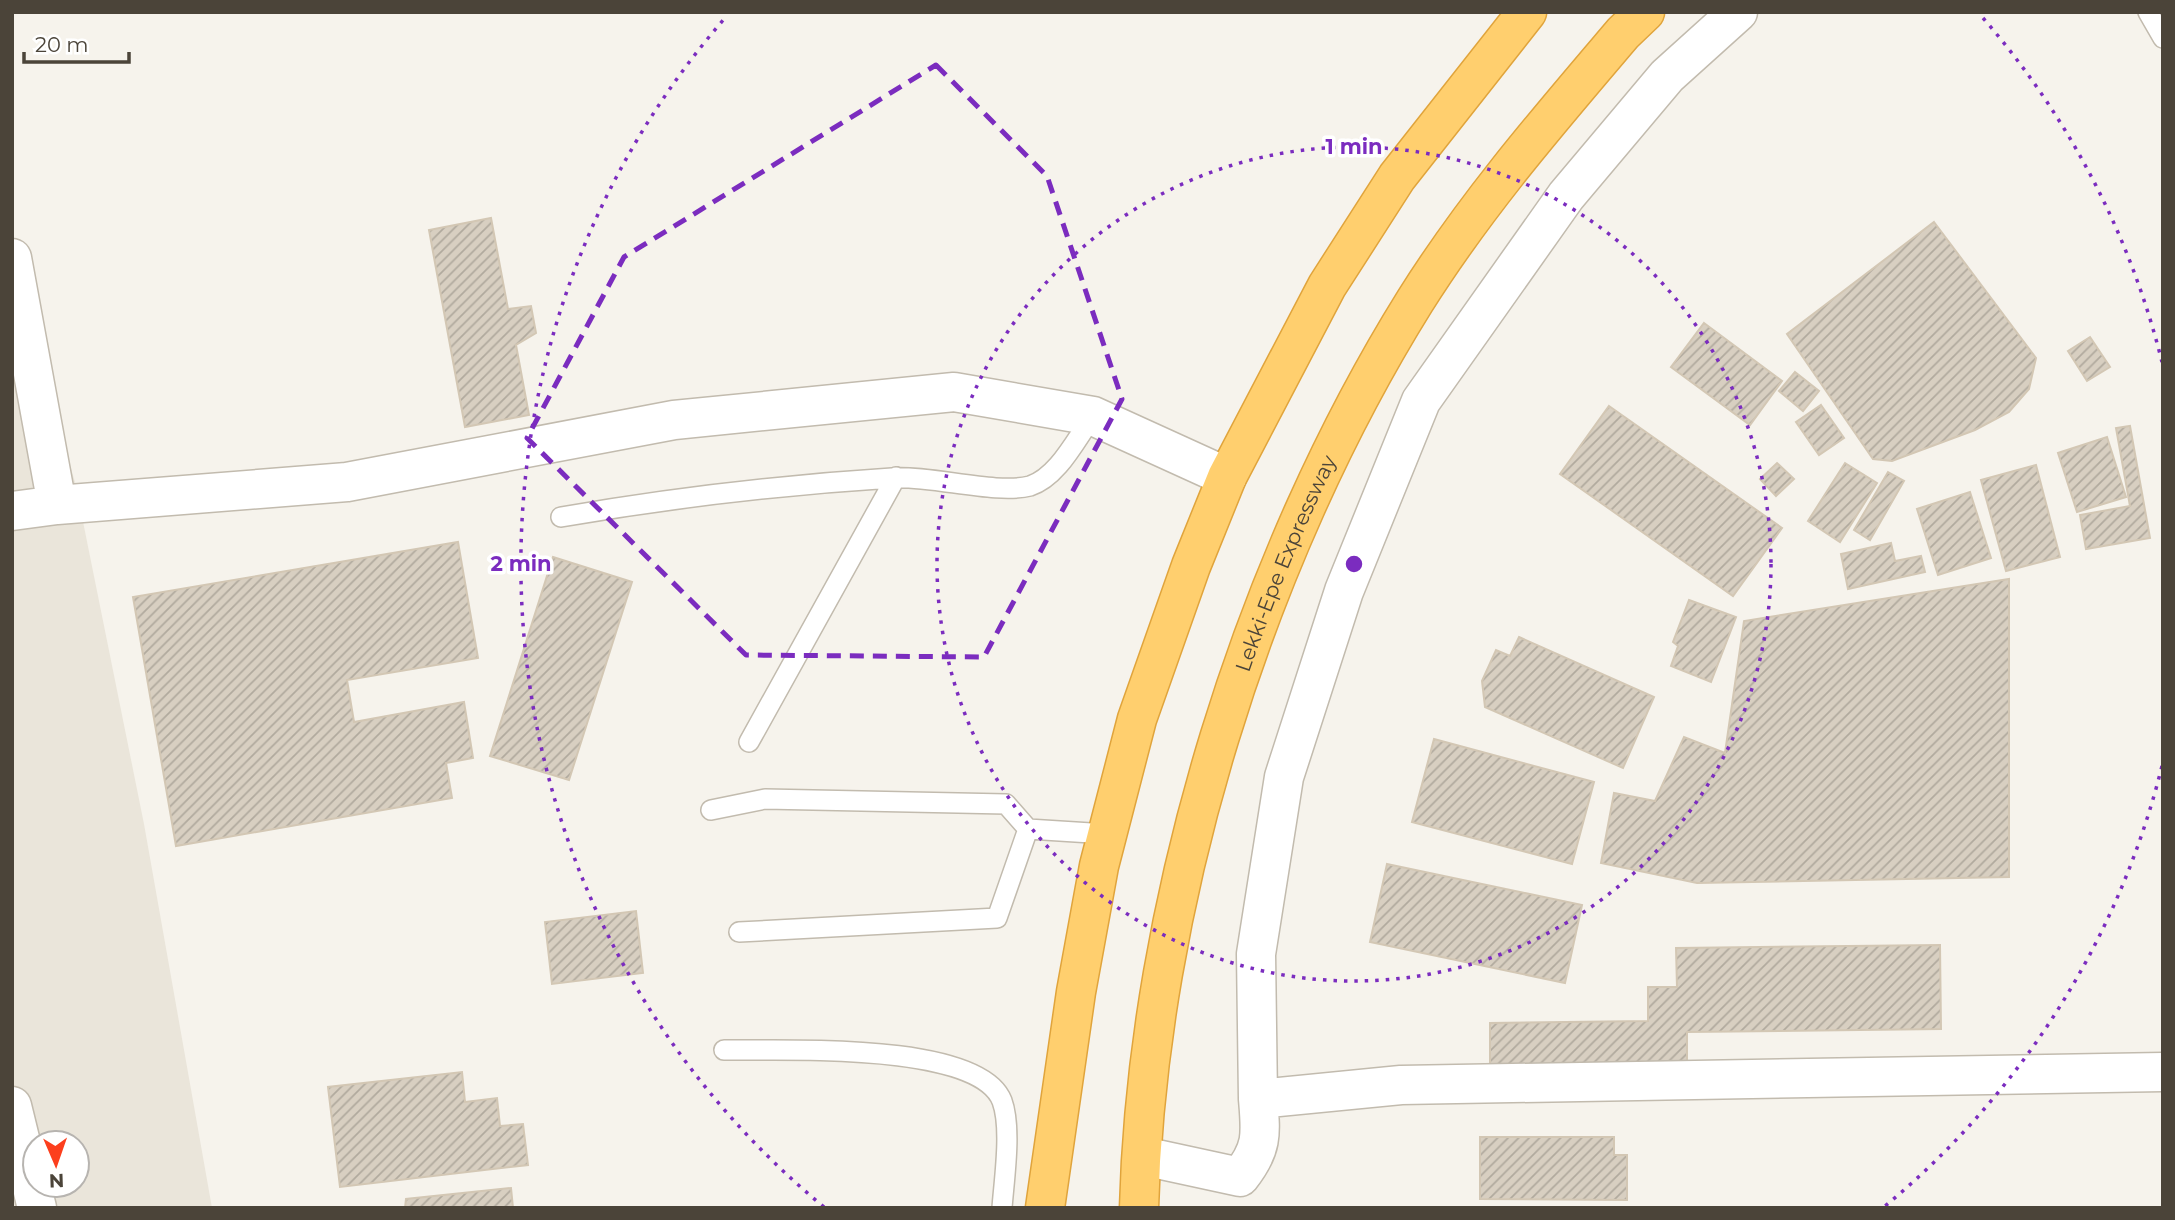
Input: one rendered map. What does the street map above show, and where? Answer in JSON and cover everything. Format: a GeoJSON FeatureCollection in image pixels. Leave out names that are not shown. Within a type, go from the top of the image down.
{"type":"FeatureCollection","features":[{"type":"Feature","properties":{"kind":"highway"},"geometry":{"type":"LineString","coordinates":[[1045,1208],[1076,992],[1107,834],[1137,719],[1191,566],[1227,477],[1327,286],[1397,177],[1527,12]]}},
{"type":"Feature","properties":{"kind":"highway","name":"Lekki-Epe Expressway"},"geometry":{"type":"LineString","coordinates":[[1139,1208],[1155,1026],[1186,856],[1231,704],[1278,573],[1348,415],[1416,299],[1500,177],[1623,33],[1645,12]]}},
{"type":"Feature","properties":{"kind":"street"},"geometry":{"type":"LineString","coordinates":[[1143,1156],[1240,1177],[1255,1158],[1261,1136],[1256,954],[1284,777],[1344,591],[1421,401],[1566,196],[1667,76],[1738,12]]}},
{"type":"Feature","properties":{"kind":"street"},"geometry":{"type":"LineString","coordinates":[[12,258],[57,505]]}},
{"type":"Feature","properties":{"kind":"street"},"geometry":{"type":"LineString","coordinates":[[12,511],[347,482],[674,420],[954,392],[1093,416],[1227,477]]}},
{"type":"Feature","properties":{"kind":"street"},"geometry":{"type":"LineString","coordinates":[[1258,1099],[1401,1084],[2163,1072]]}},
{"type":"Feature","properties":{"kind":"street"},"geometry":{"type":"LineString","coordinates":[[12,1105],[37,1208]]}},
{"type":"Feature","properties":{"kind":"lane"},"geometry":{"type":"LineString","coordinates":[[2148,12],[2163,38]]}},
{"type":"Feature","properties":{"kind":"lane"},"geometry":{"type":"LineString","coordinates":[[561,517],[674,497],[896,477],[1007,487],[1029,486],[1050,475],[1093,416]]}},
{"type":"Feature","properties":{"kind":"lane"},"geometry":{"type":"LineString","coordinates":[[749,742],[896,477]]}},
{"type":"Feature","properties":{"kind":"lane"},"geometry":{"type":"LineString","coordinates":[[711,810],[765,799],[1006,804],[1027,829],[1107,834]]}},
{"type":"Feature","properties":{"kind":"lane"},"geometry":{"type":"LineString","coordinates":[[739,932],[822,930],[997,918],[1027,829]]}},
{"type":"Feature","properties":{"kind":"lane"},"geometry":{"type":"LineString","coordinates":[[724,1050],[887,1052],[956,1067],[993,1086],[1002,1101],[1006,1118],[1002,1208]]}},
{"type":"Feature","properties":{"kind":"highlighted area"},"geometry":{"type":"Polygon","coordinates":[[[936,65],[1047,176],[1122,399],[984,657],[746,655],[527,438],[624,257],[936,65]]]}},
{"type":"Feature","properties":{"kind":"shaded area"},"geometry":{"type":"Polygon","coordinates":[[[12,273],[75,482],[144,824],[212,1208],[12,1208],[12,273]]]}},
{"type":"Feature","properties":{"kind":"building"},"geometry":{"type":"Polygon","coordinates":[[[491,218],[508,309],[531,306],[536,333],[516,345],[529,415],[465,427],[429,230],[491,218]]]}},
{"type":"Feature","properties":{"kind":"building"},"geometry":{"type":"Polygon","coordinates":[[[1934,222],[2036,358],[2029,389],[2009,412],[1975,430],[1892,461],[1873,459],[1787,334],[1934,222]]]}},
{"type":"Feature","properties":{"kind":"building"},"geometry":{"type":"Polygon","coordinates":[[[1704,323],[1782,381],[1750,425],[1671,367],[1704,323]]]}},
{"type":"Feature","properties":{"kind":"building"},"geometry":{"type":"Polygon","coordinates":[[[2090,337],[2110,367],[2087,381],[2068,351],[2090,337]]]}},
{"type":"Feature","properties":{"kind":"building"},"geometry":{"type":"Polygon","coordinates":[[[1795,372],[1819,391],[1803,411],[1779,391],[1795,372]]]}},
{"type":"Feature","properties":{"kind":"building"},"geometry":{"type":"Polygon","coordinates":[[[1821,405],[1844,438],[1819,455],[1796,422],[1821,405]]]}},
{"type":"Feature","properties":{"kind":"building"},"geometry":{"type":"Polygon","coordinates":[[[1609,406],[1782,528],[1733,596],[1560,474],[1609,406]]]}},
{"type":"Feature","properties":{"kind":"building"},"geometry":{"type":"Polygon","coordinates":[[[2130,426],[2150,538],[2086,549],[2080,515],[2130,506],[2116,428],[2130,426]]]}},
{"type":"Feature","properties":{"kind":"building"},"geometry":{"type":"Polygon","coordinates":[[[2107,437],[2126,497],[2077,512],[2058,453],[2107,437]]]}},
{"type":"Feature","properties":{"kind":"building"},"geometry":{"type":"Polygon","coordinates":[[[1777,463],[1794,479],[1776,496],[1760,479],[1777,463]]]}},
{"type":"Feature","properties":{"kind":"building"},"geometry":{"type":"Polygon","coordinates":[[[1845,463],[1877,483],[1840,542],[1808,521],[1845,463]]]}},
{"type":"Feature","properties":{"kind":"building"},"geometry":{"type":"Polygon","coordinates":[[[2036,465],[2060,557],[2006,571],[1981,480],[2036,465]]]}},
{"type":"Feature","properties":{"kind":"building"},"geometry":{"type":"Polygon","coordinates":[[[1888,472],[1904,481],[1870,540],[1854,530],[1888,472]]]}},
{"type":"Feature","properties":{"kind":"building"},"geometry":{"type":"Polygon","coordinates":[[[1970,492],[1991,558],[1938,575],[1917,509],[1970,492]]]}},
{"type":"Feature","properties":{"kind":"building"},"geometry":{"type":"Polygon","coordinates":[[[458,542],[478,658],[347,680],[354,722],[464,702],[473,758],[446,763],[452,798],[176,846],[133,597],[458,542]]]}},
{"type":"Feature","properties":{"kind":"building"},"geometry":{"type":"Polygon","coordinates":[[[1891,543],[1895,561],[1921,556],[1925,572],[1848,589],[1841,554],[1891,543]]]}},
{"type":"Feature","properties":{"kind":"building"},"geometry":{"type":"Polygon","coordinates":[[[553,557],[632,582],[569,780],[490,756],[553,557]]]}},
{"type":"Feature","properties":{"kind":"building"},"geometry":{"type":"Polygon","coordinates":[[[2009,579],[2009,877],[1697,883],[1601,863],[1614,793],[1655,801],[1684,737],[1725,753],[1744,621],[2009,579]]]}},
{"type":"Feature","properties":{"kind":"building"},"geometry":{"type":"Polygon","coordinates":[[[1689,600],[1736,617],[1711,682],[1671,666],[1678,646],[1673,642],[1689,600]]]}},
{"type":"Feature","properties":{"kind":"building"},"geometry":{"type":"Polygon","coordinates":[[[1519,637],[1654,697],[1623,768],[1485,707],[1482,681],[1496,650],[1510,656],[1519,637]]]}},
{"type":"Feature","properties":{"kind":"building"},"geometry":{"type":"Polygon","coordinates":[[[1434,739],[1594,782],[1572,864],[1412,822],[1434,739]]]}},
{"type":"Feature","properties":{"kind":"building"},"geometry":{"type":"Polygon","coordinates":[[[1387,864],[1582,905],[1565,983],[1370,942],[1387,864]]]}},
{"type":"Feature","properties":{"kind":"building"},"geometry":{"type":"Polygon","coordinates":[[[636,911],[643,973],[552,984],[545,922],[636,911]]]}},
{"type":"Feature","properties":{"kind":"building"},"geometry":{"type":"Polygon","coordinates":[[[1940,945],[1941,1029],[1687,1032],[1687,1069],[1490,1072],[1490,1023],[1648,1021],[1648,987],[1677,987],[1676,948],[1940,945]]]}},
{"type":"Feature","properties":{"kind":"building"},"geometry":{"type":"Polygon","coordinates":[[[462,1072],[465,1102],[497,1098],[500,1126],[523,1124],[528,1165],[340,1187],[328,1087],[462,1072]]]}},
{"type":"Feature","properties":{"kind":"building"},"geometry":{"type":"Polygon","coordinates":[[[1480,1137],[1614,1137],[1614,1155],[1627,1155],[1627,1200],[1480,1199],[1480,1137]]]}},
{"type":"Feature","properties":{"kind":"building"},"geometry":{"type":"Polygon","coordinates":[[[511,1188],[513,1208],[405,1208],[406,1199],[511,1188]]]}}]}
